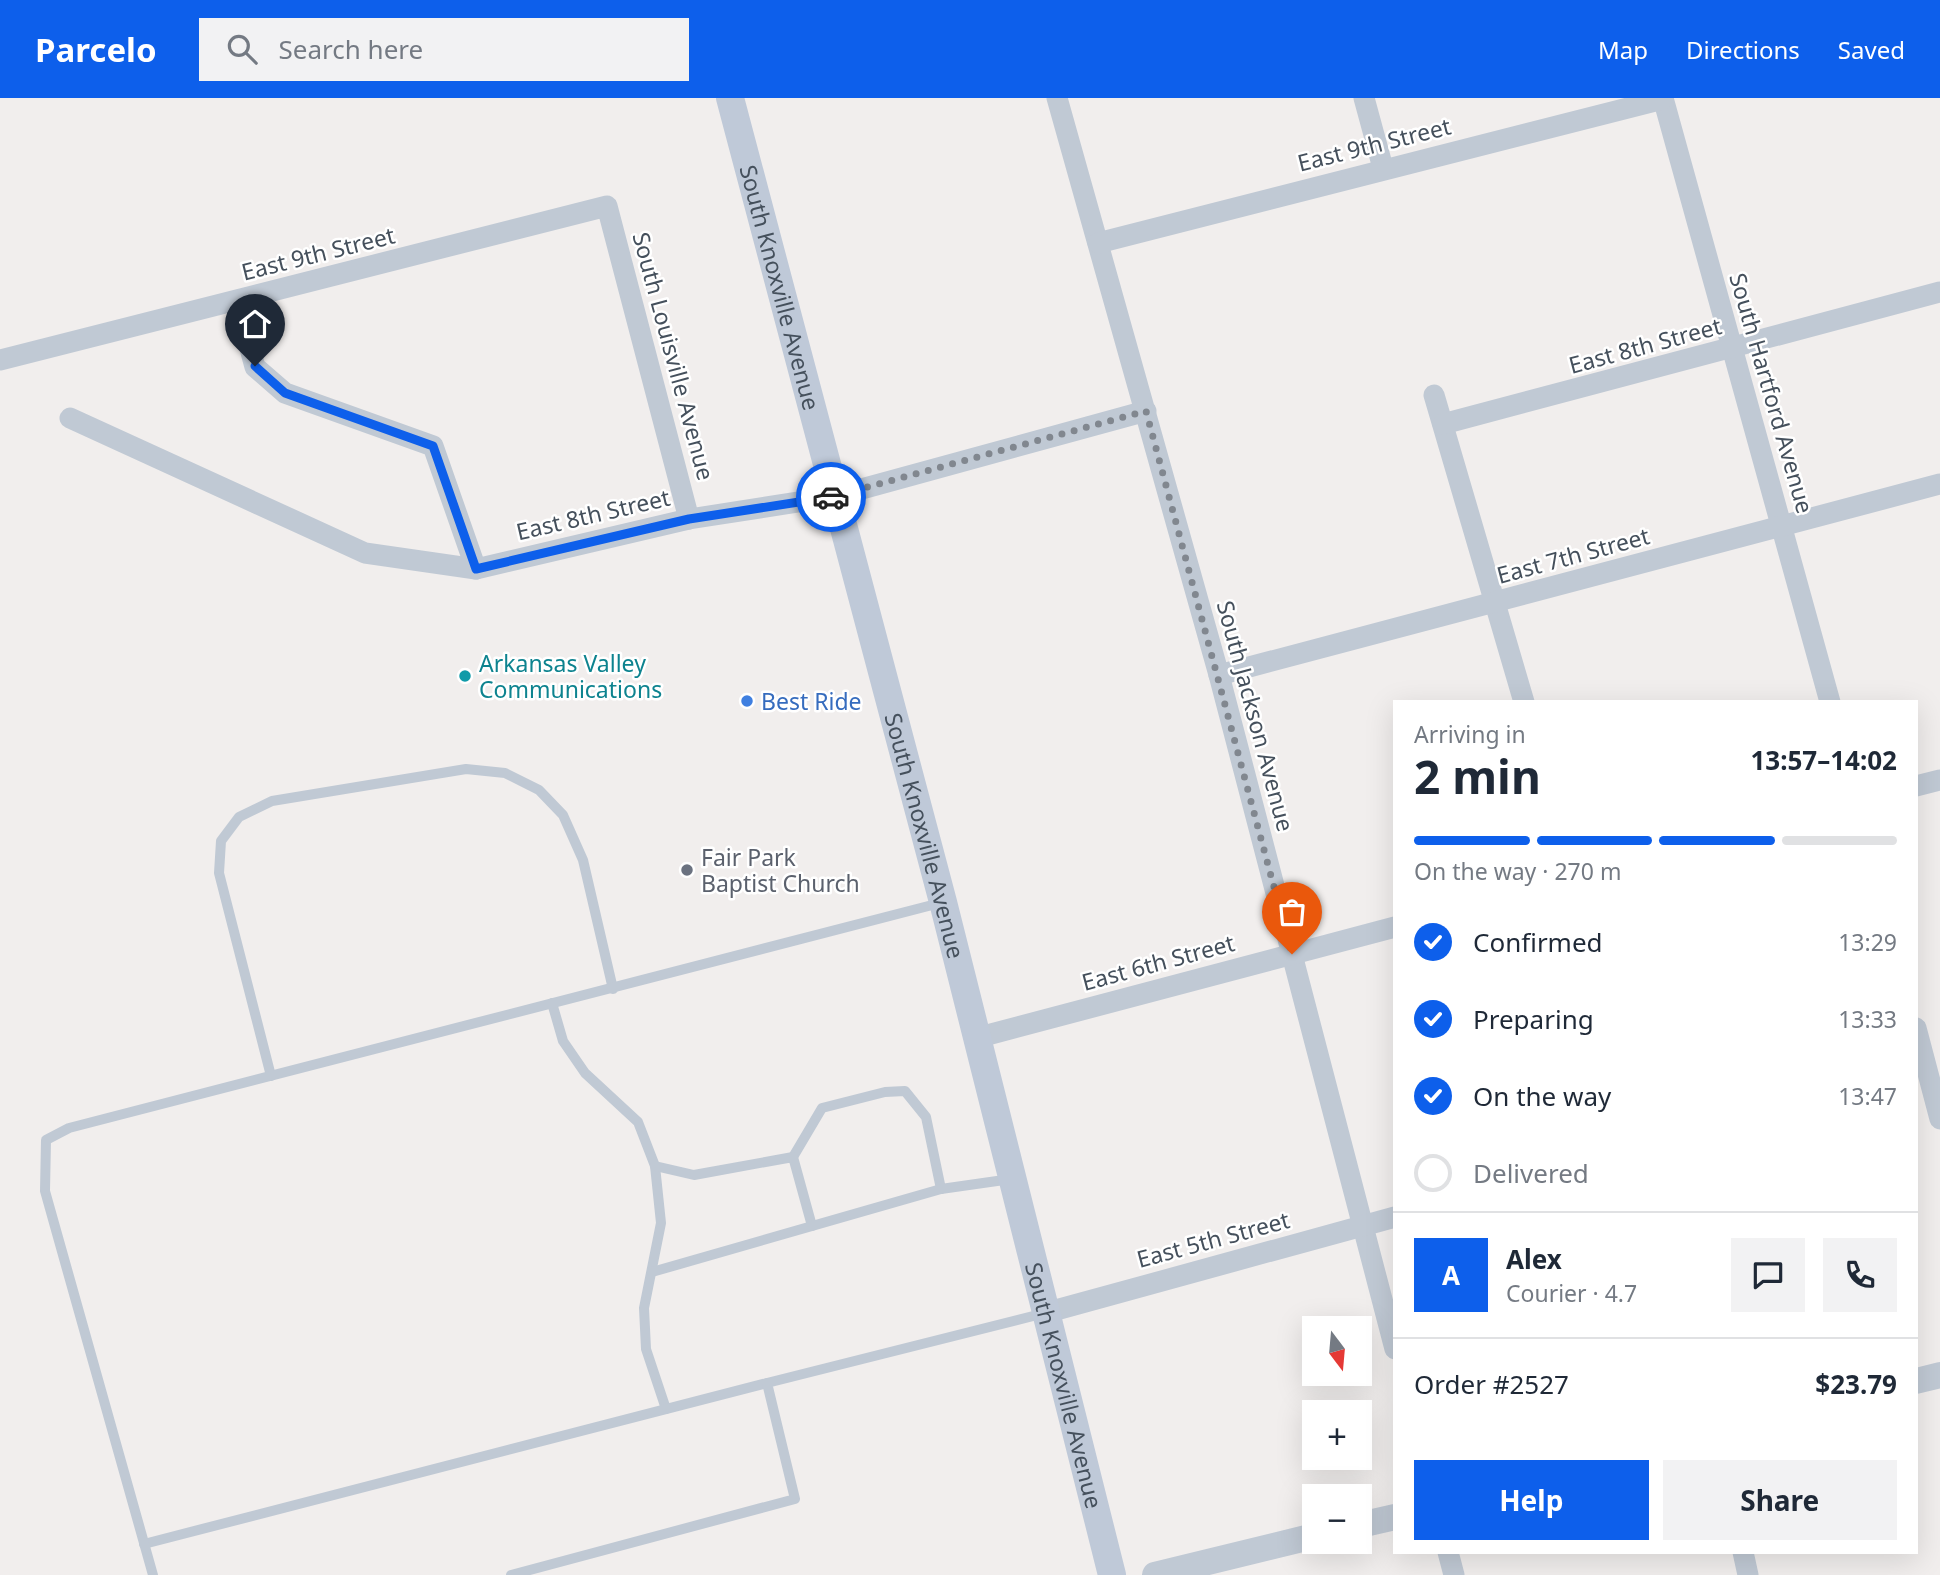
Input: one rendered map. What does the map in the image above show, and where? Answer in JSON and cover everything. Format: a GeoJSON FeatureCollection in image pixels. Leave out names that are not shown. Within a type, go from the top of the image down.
{"type":"FeatureCollection","features":[{"type":"Feature","properties":{"kind":"main road","name":"South Knoxville Avenue"},"geometry":{"type":"LineString","coordinates":[[730,98],[943,902],[1111,1575]]}},
{"type":"Feature","properties":{"kind":"street","name":"South Jackson Avenue"},"geometry":{"type":"LineString","coordinates":[[1057,98],[1219,675],[1393,1341]]}},
{"type":"Feature","properties":{"kind":"street"},"geometry":{"type":"LineString","coordinates":[[1364,98],[1383,168]]}},
{"type":"Feature","properties":{"kind":"street","name":"East 9th Street"},"geometry":{"type":"LineString","coordinates":[[1098,243],[1663,98]]}},
{"type":"Feature","properties":{"kind":"street","name":"South Hartford Avenue"},"geometry":{"type":"LineString","coordinates":[[1663,98],[1829,700]]}},
{"type":"Feature","properties":{"kind":"street","name":"East 9th Street"},"geometry":{"type":"LineString","coordinates":[[0,360],[607,206]]}},
{"type":"Feature","properties":{"kind":"street","name":"South Louisville Avenue"},"geometry":{"type":"LineString","coordinates":[[607,206],[689,519]]}},
{"type":"Feature","properties":{"kind":"street","name":"East 8th Street"},"geometry":{"type":"LineString","coordinates":[[1443,424],[1940,292]]}},
{"type":"Feature","properties":{"kind":"street"},"geometry":{"type":"LineString","coordinates":[[237,301],[255,366],[285,393],[433,446],[476,569]]}},
{"type":"Feature","properties":{"kind":"street"},"geometry":{"type":"LineString","coordinates":[[1434,395],[1523,700]]}},
{"type":"Feature","properties":{"kind":"street","name":"East 8th Street"},"geometry":{"type":"LineString","coordinates":[[70,418],[365,554],[476,569],[689,519],[836,496],[1146,411]]}},
{"type":"Feature","properties":{"kind":"street","name":"East 7th Street"},"geometry":{"type":"LineString","coordinates":[[1219,675],[1940,484]]}},
{"type":"Feature","properties":{"kind":"street"},"geometry":{"type":"LineString","coordinates":[[1918,786],[1940,780]]}},
{"type":"Feature","properties":{"kind":"street","name":"East 6th Street"},"geometry":{"type":"LineString","coordinates":[[976,1038],[1393,928]]}},
{"type":"Feature","properties":{"kind":"street"},"geometry":{"type":"LineString","coordinates":[[1918,1036],[1940,1119]]}},
{"type":"Feature","properties":{"kind":"street","name":"East 5th Street"},"geometry":{"type":"LineString","coordinates":[[1045,1312],[1393,1218]]}},
{"type":"Feature","properties":{"kind":"street"},"geometry":{"type":"LineString","coordinates":[[1918,1380],[1940,1375]]}},
{"type":"Feature","properties":{"kind":"street"},"geometry":{"type":"LineString","coordinates":[[1372,1522],[1393,1517]]}},
{"type":"Feature","properties":{"kind":"street"},"geometry":{"type":"LineString","coordinates":[[1155,1575],[1302,1539]]}},
{"type":"Feature","properties":{"kind":"street"},"geometry":{"type":"LineString","coordinates":[[1449,1554],[1454,1575]]}},
{"type":"Feature","properties":{"kind":"street"},"geometry":{"type":"LineString","coordinates":[[1743,1554],[1748,1575]]}},
{"type":"Feature","properties":{"kind":"lane"},"geometry":{"type":"LineString","coordinates":[[271,1076],[219,873],[221,841],[239,817],[272,801],[466,769],[505,774],[539,790],[563,815],[583,860],[613,989]]}},
{"type":"Feature","properties":{"kind":"lane"},"geometry":{"type":"LineString","coordinates":[[153,1575],[45,1191],[46,1140],[69,1128],[943,902]]}},
{"type":"Feature","properties":{"kind":"lane"},"geometry":{"type":"LineString","coordinates":[[552,1003],[563,1041],[585,1073],[638,1122],[655,1166],[661,1223],[645,1308],[646,1349],[666,1409]]}},
{"type":"Feature","properties":{"kind":"lane"},"geometry":{"type":"LineString","coordinates":[[812,1226],[793,1157],[822,1108],[885,1092],[905,1091],[926,1116],[941,1189]]}},
{"type":"Feature","properties":{"kind":"lane"},"geometry":{"type":"LineString","coordinates":[[655,1166],[694,1175],[793,1157]]}},
{"type":"Feature","properties":{"kind":"lane"},"geometry":{"type":"LineString","coordinates":[[652,1272],[941,1189],[1011,1180]]}},
{"type":"Feature","properties":{"kind":"lane"},"geometry":{"type":"LineString","coordinates":[[144,1544],[1045,1312]]}},
{"type":"Feature","properties":{"kind":"lane"},"geometry":{"type":"LineString","coordinates":[[511,1575],[795,1499],[767,1383]]}},
{"type":"Feature","properties":{"kind":"way so far"},"geometry":{"type":"LineString","coordinates":[[831,497],[1146,411],[1292,954]]}},
{"type":"Feature","properties":{"kind":"place","name":"Arkansas Valley Communications"},"geometry":{"type":"Point","coordinates":[465,676]}},
{"type":"Feature","properties":{"kind":"place","name":"Best Ride"},"geometry":{"type":"Point","coordinates":[747,701]}},
{"type":"Feature","properties":{"kind":"place","name":"Fair Park Baptist Church"},"geometry":{"type":"Point","coordinates":[687,870]}},
{"type":"Feature","properties":{"kind":"route"},"geometry":{"type":"LineString","coordinates":[[255,366],[285,393],[433,446],[476,569],[689,519],[831,497]]}}]}
